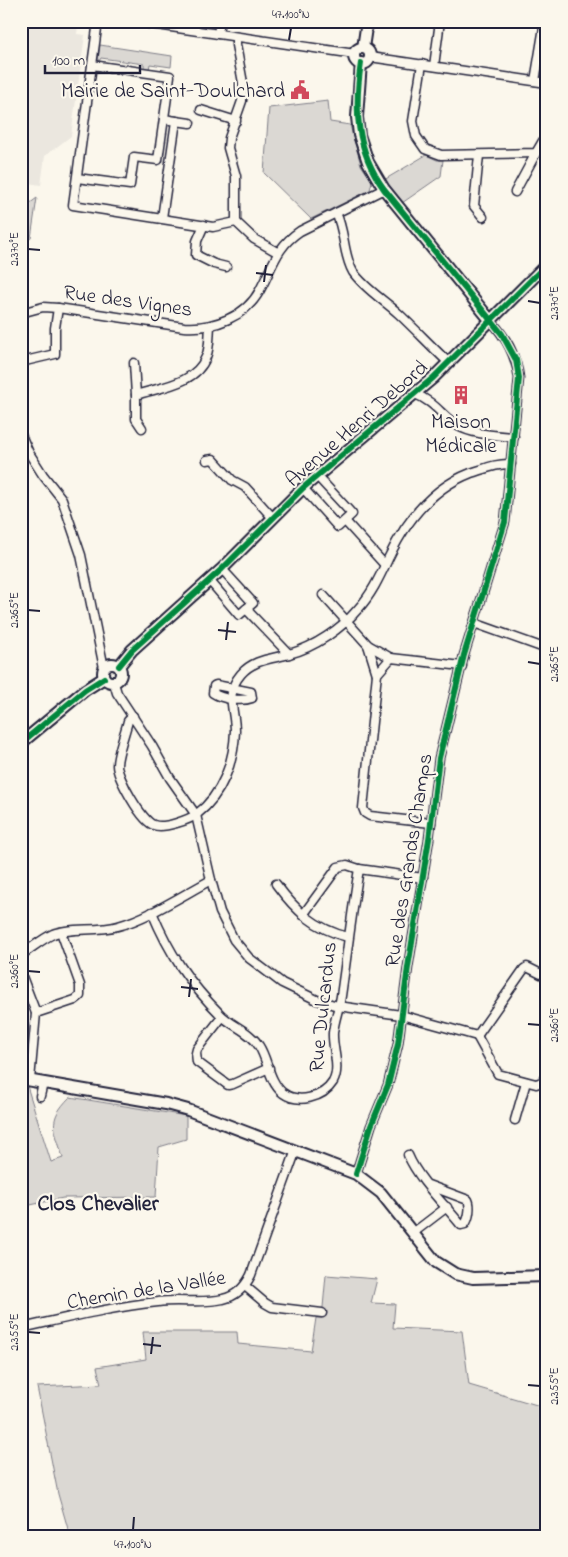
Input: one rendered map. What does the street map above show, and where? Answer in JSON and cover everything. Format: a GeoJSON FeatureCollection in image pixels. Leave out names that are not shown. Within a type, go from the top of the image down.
{"type":"FeatureCollection","features":[{"type":"Feature","properties":{"kind":"street"},"geometry":{"type":"LineString","coordinates":[[98,21],[73,205],[213,227],[236,222]]}},
{"type":"Feature","properties":{"kind":"street"},"geometry":{"type":"LineString","coordinates":[[130,21],[165,24],[236,37],[359,55],[366,62],[370,57],[547,83]]}},
{"type":"Feature","properties":{"kind":"street"},"geometry":{"type":"LineString","coordinates":[[218,34],[220,21]]}},
{"type":"Feature","properties":{"kind":"street"},"geometry":{"type":"LineString","coordinates":[[366,21],[359,55],[357,116],[360,135],[368,162],[384,189],[490,321]]}},
{"type":"Feature","properties":{"kind":"street"},"geometry":{"type":"LineString","coordinates":[[434,66],[440,21]]}},
{"type":"Feature","properties":{"kind":"street"},"geometry":{"type":"LineString","coordinates":[[535,81],[545,21]]}},
{"type":"Feature","properties":{"kind":"street"},"geometry":{"type":"LineString","coordinates":[[236,37],[243,85],[242,101],[229,138],[228,148],[236,182],[236,222],[254,239],[277,252]]}},
{"type":"Feature","properties":{"kind":"street"},"geometry":{"type":"LineString","coordinates":[[422,64],[413,121],[416,136],[425,149],[441,155],[536,153]]}},
{"type":"Feature","properties":{"kind":"street"},"geometry":{"type":"LineString","coordinates":[[92,65],[170,76],[158,160]]}},
{"type":"Feature","properties":{"kind":"street"},"geometry":{"type":"LineString","coordinates":[[201,110],[236,120]]}},
{"type":"Feature","properties":{"kind":"street"},"geometry":{"type":"LineString","coordinates":[[164,119],[190,123]]}},
{"type":"Feature","properties":{"kind":"street"},"geometry":{"type":"LineString","coordinates":[[162,218],[176,121]]}},
{"type":"Feature","properties":{"kind":"street"},"geometry":{"type":"LineString","coordinates":[[515,192],[547,134]]}},
{"type":"Feature","properties":{"kind":"street"},"geometry":{"type":"LineString","coordinates":[[479,155],[474,206],[483,217]]}},
{"type":"Feature","properties":{"kind":"street"},"geometry":{"type":"LineString","coordinates":[[77,178],[130,185],[134,157],[170,162]]}},
{"type":"Feature","properties":{"kind":"street","name":"Rue des Vignes"},"geometry":{"type":"LineString","coordinates":[[21,313],[43,307],[58,308],[198,328],[231,319],[248,305],[259,292],[277,252],[289,238],[300,230],[384,189]]}},
{"type":"Feature","properties":{"kind":"street"},"geometry":{"type":"LineString","coordinates":[[336,213],[342,228],[348,258],[354,272],[363,284],[399,314],[449,363]]}},
{"type":"Feature","properties":{"kind":"street"},"geometry":{"type":"LineString","coordinates":[[204,225],[197,241],[196,254],[214,264],[226,267]]}},
{"type":"Feature","properties":{"kind":"street","name":"Avenue Henri Debord"},"geometry":{"type":"LineString","coordinates":[[119,666],[132,650],[222,569],[303,488],[449,363],[547,264]]}},
{"type":"Feature","properties":{"kind":"street"},"geometry":{"type":"LineString","coordinates":[[21,362],[55,354],[55,328],[58,308]]}},
{"type":"Feature","properties":{"kind":"street","name":"Rue des Grands Champs"},"geometry":{"type":"LineString","coordinates":[[356,1174],[371,1126],[388,1085],[398,1044],[439,758],[474,623],[505,522],[514,437],[518,367],[509,345],[490,321]]}},
{"type":"Feature","properties":{"kind":"street"},"geometry":{"type":"LineString","coordinates":[[136,395],[185,380],[196,372],[207,356],[210,326]]}},
{"type":"Feature","properties":{"kind":"street"},"geometry":{"type":"LineString","coordinates":[[134,363],[136,418],[142,428]]}},
{"type":"Feature","properties":{"kind":"street"},"geometry":{"type":"LineString","coordinates":[[415,394],[430,402],[455,424],[463,428],[487,435],[514,437]]}},
{"type":"Feature","properties":{"kind":"street"},"geometry":{"type":"LineString","coordinates":[[21,435],[29,453],[43,475],[62,498],[82,555],[107,677],[170,778],[196,815],[211,880],[226,925],[234,940],[250,958],[282,983],[317,1000],[338,1006],[401,1015],[477,1036],[498,1074],[540,1084],[547,1074]]}},
{"type":"Feature","properties":{"kind":"street"},"geometry":{"type":"LineString","coordinates":[[208,460],[214,458],[232,480],[245,487],[273,518]]}},
{"type":"Feature","properties":{"kind":"street"},"geometry":{"type":"LineString","coordinates":[[133,716],[128,721],[117,766],[134,803],[147,821],[153,825],[160,826],[177,823],[196,815],[217,794],[230,764],[235,732],[230,698],[232,687],[242,673],[253,664],[310,646],[346,622],[359,609],[374,588],[407,525],[422,506],[433,496],[467,475],[490,466],[505,463],[511,464]]}},
{"type":"Feature","properties":{"kind":"street"},"geometry":{"type":"LineString","coordinates":[[303,488],[338,527],[345,521],[352,514],[317,476]]}},
{"type":"Feature","properties":{"kind":"street"},"geometry":{"type":"LineString","coordinates":[[345,521],[385,566]]}},
{"type":"Feature","properties":{"kind":"street"},"geometry":{"type":"LineString","coordinates":[[209,580],[239,615],[253,602],[222,569]]}},
{"type":"Feature","properties":{"kind":"street"},"geometry":{"type":"LineString","coordinates":[[324,595],[368,645],[391,658],[462,666]]}},
{"type":"Feature","properties":{"kind":"street"},"geometry":{"type":"LineString","coordinates":[[246,609],[289,654]]}},
{"type":"Feature","properties":{"kind":"street"},"geometry":{"type":"LineString","coordinates":[[474,623],[547,649]]}},
{"type":"Feature","properties":{"kind":"street"},"geometry":{"type":"LineString","coordinates":[[368,645],[378,674],[363,808],[365,813],[370,816],[431,823]]}},
{"type":"Feature","properties":{"kind":"street"},"geometry":{"type":"LineString","coordinates":[[378,674],[391,658]]}},
{"type":"Feature","properties":{"kind":"street"},"geometry":{"type":"LineString","coordinates":[[21,743],[85,690],[107,677],[119,680],[122,676],[122,670],[119,666],[108,664],[107,677]]}},
{"type":"Feature","properties":{"kind":"street"},"geometry":{"type":"LineString","coordinates":[[214,686],[232,687],[251,692],[252,696],[249,700],[230,698],[215,695],[212,690],[214,686]]}},
{"type":"Feature","properties":{"kind":"street"},"geometry":{"type":"LineString","coordinates":[[303,915],[338,867],[347,865],[359,869],[423,878]]}},
{"type":"Feature","properties":{"kind":"street","name":"Rue Dulcardus"},"geometry":{"type":"LineString","coordinates":[[152,912],[165,942],[180,967],[196,989],[222,1016],[258,1044],[276,1084],[283,1092],[293,1098],[309,1098],[329,1087],[336,1072],[333,1037],[359,869]]}},
{"type":"Feature","properties":{"kind":"street"},"geometry":{"type":"LineString","coordinates":[[21,955],[44,938],[61,932],[105,930],[120,926],[152,912],[211,880]]}},
{"type":"Feature","properties":{"kind":"street"},"geometry":{"type":"LineString","coordinates":[[276,884],[290,903],[303,915],[334,934],[348,937]]}},
{"type":"Feature","properties":{"kind":"street"},"geometry":{"type":"LineString","coordinates":[[36,1013],[75,1000],[80,996],[80,985],[61,932]]}},
{"type":"Feature","properties":{"kind":"street"},"geometry":{"type":"LineString","coordinates":[[477,1036],[524,969],[527,967],[531,968],[547,976]]}},
{"type":"Feature","properties":{"kind":"street"},"geometry":{"type":"LineString","coordinates":[[21,974],[36,1013],[26,1080],[166,1104],[188,1110],[356,1174],[381,1193],[436,1262],[455,1274],[473,1278],[547,1276]]}},
{"type":"Feature","properties":{"kind":"street"},"geometry":{"type":"LineString","coordinates":[[222,1016],[197,1049],[197,1062],[228,1084],[233,1084],[269,1068]]}},
{"type":"Feature","properties":{"kind":"street"},"geometry":{"type":"LineString","coordinates":[[515,1120],[526,1082]]}},
{"type":"Feature","properties":{"kind":"street"},"geometry":{"type":"LineString","coordinates":[[40,1096],[43,1083]]}},
{"type":"Feature","properties":{"kind":"street","name":"Chemin de la Vallée"},"geometry":{"type":"LineString","coordinates":[[21,1328],[138,1304],[170,1300],[224,1299],[233,1296],[245,1286],[251,1275],[296,1150]]}},
{"type":"Feature","properties":{"kind":"street"},"geometry":{"type":"LineString","coordinates":[[408,1155],[414,1168],[428,1185],[440,1193],[468,1200],[470,1204],[465,1224],[461,1225],[446,1207],[440,1193]]}},
{"type":"Feature","properties":{"kind":"street"},"geometry":{"type":"LineString","coordinates":[[413,1233],[446,1207]]}},
{"type":"Feature","properties":{"kind":"street","name":"Chemin de la Vallée"},"geometry":{"type":"LineString","coordinates":[[245,1286],[272,1307],[322,1314]]}},
{"type":"Feature","properties":{"kind":"shaded area"},"geometry":{"type":"Polygon","coordinates":[[[21,21],[57,21],[78,25],[77,34],[85,35],[71,136],[45,156],[41,185],[21,182],[21,21]]]}},
{"type":"Feature","properties":{"kind":"shaded area"},"geometry":{"type":"Polygon","coordinates":[[[100,45],[172,56],[171,67],[150,64],[149,69],[144,68],[144,64],[101,58],[99,61],[100,45]]]}},
{"type":"Feature","properties":{"kind":"shaded area"},"geometry":{"type":"Polygon","coordinates":[[[328,101],[330,122],[350,125],[361,165],[372,181],[370,190],[311,219],[264,173],[269,108],[328,101]]]}},
{"type":"Feature","properties":{"kind":"shaded area"},"geometry":{"type":"Polygon","coordinates":[[[426,155],[437,160],[443,160],[441,176],[402,203],[384,180],[426,155]]]}},
{"type":"Feature","properties":{"kind":"shaded area"},"geometry":{"type":"Polygon","coordinates":[[[37,198],[31,238],[21,245],[21,210],[37,198]]]}},
{"type":"Feature","properties":{"kind":"shaded area"},"geometry":{"type":"Polygon","coordinates":[[[21,1083],[26,1083],[51,1162],[63,1158],[54,1126],[55,1119],[62,1105],[70,1097],[186,1116],[186,1139],[159,1147],[156,1197],[63,1198],[21,1207],[21,1083]]]}},
{"type":"Feature","properties":{"kind":"shaded area"},"geometry":{"type":"Polygon","coordinates":[[[326,1275],[377,1279],[371,1303],[395,1304],[393,1328],[462,1331],[469,1385],[547,1408],[547,1536],[70,1536],[58,1494],[37,1387],[101,1384],[97,1367],[146,1359],[143,1332],[237,1332],[238,1344],[311,1351],[316,1318],[322,1318],[326,1275]]]}},
{"type":"Feature","properties":{"kind":"cycle path"},"geometry":{"type":"LineString","coordinates":[[356,1174],[371,1126],[388,1085],[398,1044],[408,967],[429,839],[439,758],[464,655],[505,522],[519,378],[516,360],[502,334],[384,189],[375,174],[368,159],[359,129],[358,97],[361,63]]}},
{"type":"Feature","properties":{"kind":"cycle path"},"geometry":{"type":"LineString","coordinates":[[119,666],[132,650],[222,569],[303,488],[433,378],[547,264]]}},
{"type":"Feature","properties":{"kind":"cycle path"},"geometry":{"type":"LineString","coordinates":[[21,743],[85,690],[104,678]]}},
{"type":"Feature","properties":{"kind":"place","name":"Mairie de Saint-Doulchard"},"geometry":{"type":"Point","coordinates":[300,90]}},
{"type":"Feature","properties":{"kind":"place","name":"Maison Médicale"},"geometry":{"type":"Point","coordinates":[461,395]}},
{"type":"Feature","properties":{"kind":"district","name":"Clos Chevalier"},"geometry":{"type":"Point","coordinates":[98,1202]}}]}
